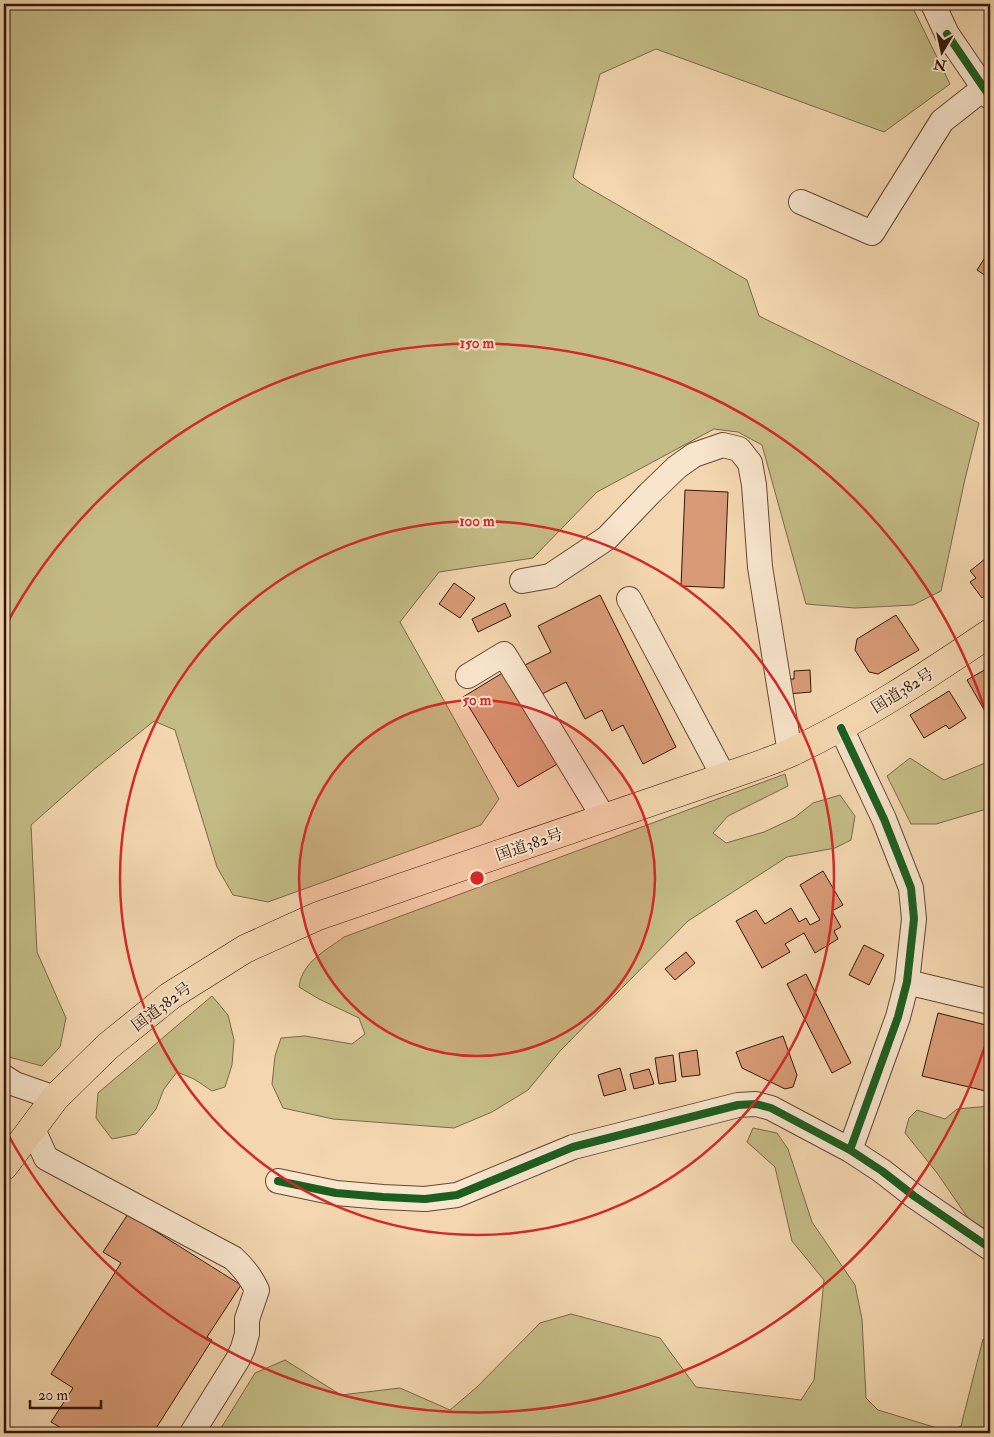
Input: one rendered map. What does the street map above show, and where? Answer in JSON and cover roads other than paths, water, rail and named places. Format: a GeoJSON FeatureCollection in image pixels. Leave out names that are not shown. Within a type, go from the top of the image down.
{"type":"FeatureCollection","features":[{"type":"Feature","properties":{"kind":"highway","name":"国道382号"},"geometry":{"type":"LineString","coordinates":[[4,1166],[55,1098],[108,1046],[170,996],[245,949],[318,916],[790,753],[840,728],[903,691],[990,633]]}},
{"type":"Feature","properties":{"kind":"street"},"geometry":{"type":"LineString","coordinates":[[801,202],[872,233],[942,121],[987,92],[947,34],[933,4]]}},
{"type":"Feature","properties":{"kind":"street"},"geometry":{"type":"LineString","coordinates":[[522,582],[550,576],[607,538],[676,467],[694,454],[723,445],[739,449],[750,463],[754,485],[760,567],[790,753]]}},
{"type":"Feature","properties":{"kind":"street"},"geometry":{"type":"LineString","coordinates":[[629,599],[724,777]]}},
{"type":"Feature","properties":{"kind":"street"},"geometry":{"type":"LineString","coordinates":[[468,676],[504,654],[604,818]]}},
{"type":"Feature","properties":{"kind":"street"},"geometry":{"type":"LineString","coordinates":[[840,728],[884,819],[911,888],[914,919],[907,982],[898,1017],[850,1150]]}},
{"type":"Feature","properties":{"kind":"street"},"geometry":{"type":"LineString","coordinates":[[907,982],[990,1002]]}},
{"type":"Feature","properties":{"kind":"street"},"geometry":{"type":"LineString","coordinates":[[4,1077],[15,1084],[55,1098]]}},
{"type":"Feature","properties":{"kind":"street"},"geometry":{"type":"LineString","coordinates":[[278,1181],[336,1193],[383,1197],[425,1199],[456,1195],[573,1147],[738,1105],[756,1104],[771,1108],[850,1150],[990,1248]]}},
{"type":"Feature","properties":{"kind":"street"},"geometry":{"type":"LineString","coordinates":[[32,1127],[46,1158],[233,1258],[251,1278],[257,1290],[247,1319],[247,1334],[243,1348],[192,1433]]}}]}
